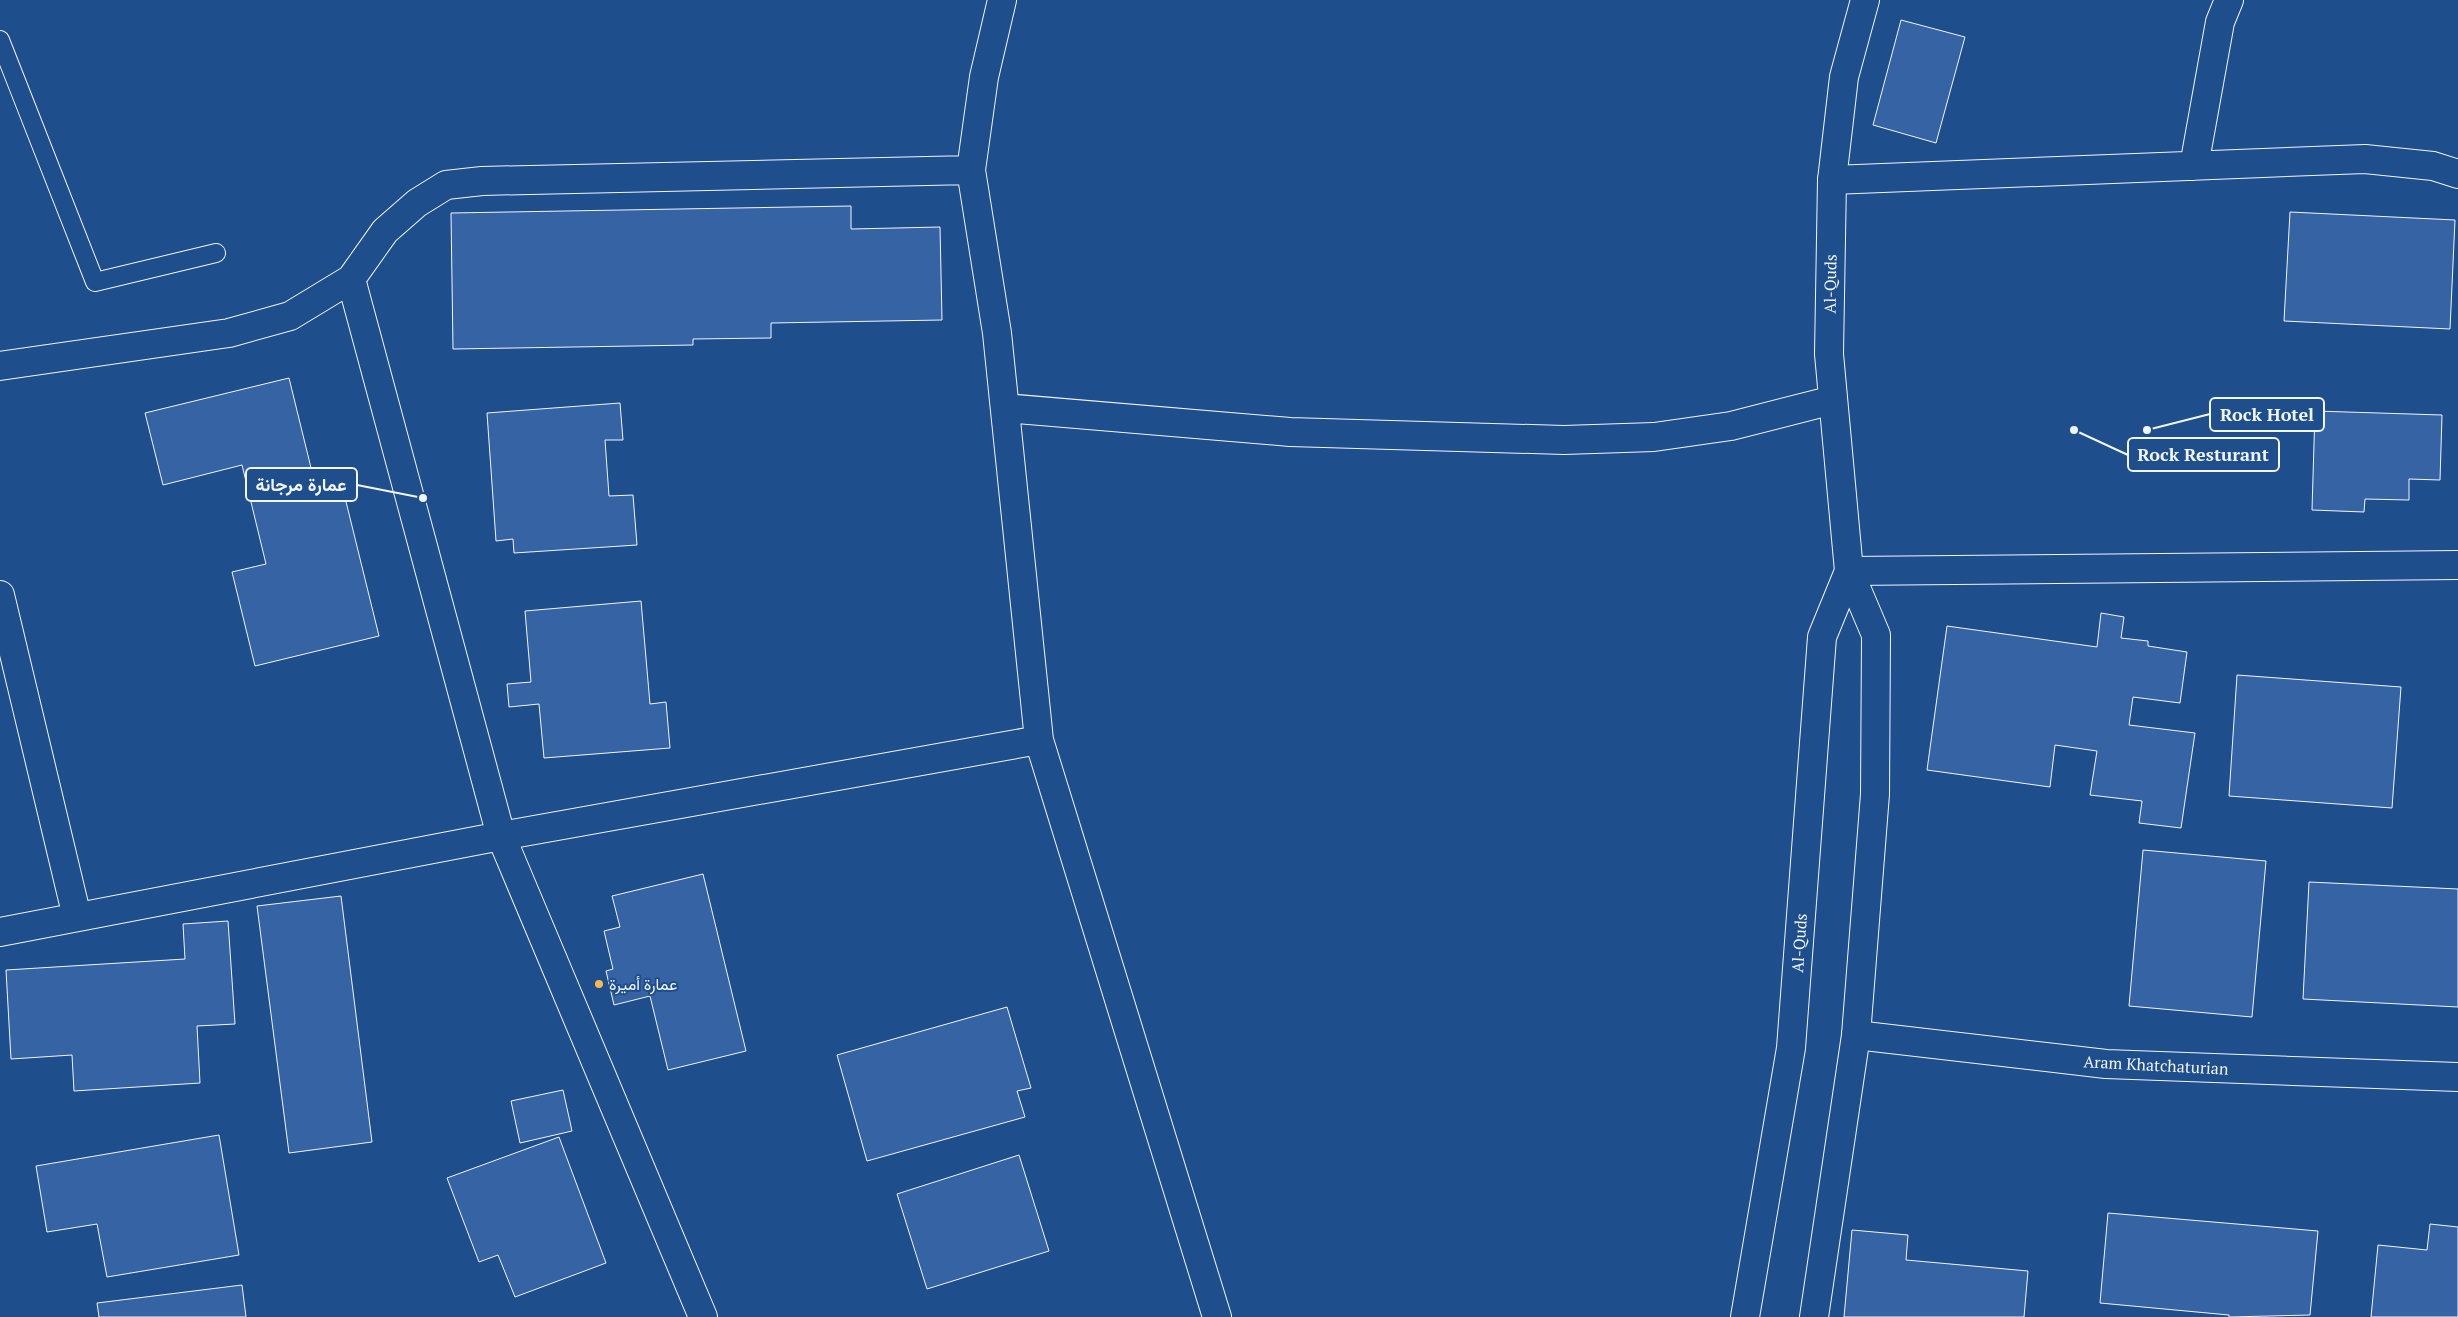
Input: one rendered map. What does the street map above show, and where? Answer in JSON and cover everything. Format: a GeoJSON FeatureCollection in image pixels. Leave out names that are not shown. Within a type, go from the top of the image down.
{"type":"FeatureCollection","features":[{"type":"Feature","properties":{"kind":"street"},"geometry":{"type":"LineString","coordinates":[[1002,0],[984,77],[971,170],[997,333],[1039,740],[1217,1317]]}},
{"type":"Feature","properties":{"kind":"street","name":"Al-Quds"},"geometry":{"type":"LineString","coordinates":[[1814,1317],[1856,1035],[1875,794],[1876,634],[1849,571],[1829,354],[1832,180],[1844,77],[1865,0]]}},
{"type":"Feature","properties":{"kind":"street"},"geometry":{"type":"LineString","coordinates":[[2194,166],[2220,22],[2229,0]]}},
{"type":"Feature","properties":{"kind":"street"},"geometry":{"type":"LineString","coordinates":[[1832,180],[2365,159],[2432,166],[2458,174]]}},
{"type":"Feature","properties":{"kind":"street"},"geometry":{"type":"LineString","coordinates":[[0,366],[229,333],[290,316],[351,279],[385,231],[417,203],[446,186],[482,181],[971,170]]}},
{"type":"Feature","properties":{"kind":"street"},"geometry":{"type":"LineString","coordinates":[[351,279],[501,836],[703,1317]]}},
{"type":"Feature","properties":{"kind":"street"},"geometry":{"type":"LineString","coordinates":[[1005,408],[1290,432],[1564,440],[1654,437],[1731,426],[1833,400]]}},
{"type":"Feature","properties":{"kind":"street"},"geometry":{"type":"LineString","coordinates":[[1849,571],[2458,565]]}},
{"type":"Feature","properties":{"kind":"street","name":"Al-Quds"},"geometry":{"type":"LineString","coordinates":[[1745,1317],[1791,1048],[1822,637],[1849,571]]}},
{"type":"Feature","properties":{"kind":"street"},"geometry":{"type":"LineString","coordinates":[[0,595],[77,917]]}},
{"type":"Feature","properties":{"kind":"street"},"geometry":{"type":"LineString","coordinates":[[0,932],[501,836],[1039,740]]}},
{"type":"Feature","properties":{"kind":"street","name":"Aram Khatchaturian"},"geometry":{"type":"LineString","coordinates":[[1856,1035],[2106,1064],[2458,1077]]}},
{"type":"Feature","properties":{"kind":"lane"},"geometry":{"type":"LineString","coordinates":[[0,40],[96,282],[216,253]]}},
{"type":"Feature","properties":{"kind":"building"},"geometry":{"type":"Polygon","coordinates":[[[1901,20],[1965,37],[1936,143],[1873,125],[1901,20]]]}},
{"type":"Feature","properties":{"kind":"building"},"geometry":{"type":"Polygon","coordinates":[[[851,206],[851,229],[940,227],[942,320],[771,323],[771,338],[693,339],[693,345],[453,349],[451,213],[851,206]]]}},
{"type":"Feature","properties":{"kind":"building"},"geometry":{"type":"Polygon","coordinates":[[[2290,212],[2455,220],[2450,329],[2284,321],[2290,212]]]}},
{"type":"Feature","properties":{"kind":"building"},"geometry":{"type":"Polygon","coordinates":[[[289,378],[313,476],[338,469],[379,636],[255,666],[232,572],[266,564],[242,465],[163,485],[145,413],[289,378]]]}},
{"type":"Feature","properties":{"kind":"building"},"geometry":{"type":"Polygon","coordinates":[[[620,403],[623,440],[605,440],[609,496],[633,495],[637,545],[514,553],[513,539],[496,541],[487,413],[620,403]]]}},
{"type":"Feature","properties":{"kind":"building"},"geometry":{"type":"Polygon","coordinates":[[[2315,411],[2442,415],[2440,480],[2409,479],[2409,500],[2365,499],[2364,512],[2312,510],[2315,411]]]}},
{"type":"Feature","properties":{"kind":"building"},"geometry":{"type":"Polygon","coordinates":[[[641,601],[650,704],[666,702],[670,748],[544,758],[539,704],[509,707],[507,684],[531,682],[525,611],[641,601]]]}},
{"type":"Feature","properties":{"kind":"building"},"geometry":{"type":"Polygon","coordinates":[[[2101,613],[2124,617],[2121,638],[2148,641],[2148,646],[2187,652],[2180,703],[2133,697],[2129,725],[2195,733],[2181,828],[2139,823],[2142,801],[2090,795],[2097,751],[2055,745],[2050,787],[1927,770],[1947,626],[2097,647],[2101,613]]]}},
{"type":"Feature","properties":{"kind":"building"},"geometry":{"type":"Polygon","coordinates":[[[2237,675],[2401,687],[2392,808],[2229,796],[2237,675]]]}},
{"type":"Feature","properties":{"kind":"building"},"geometry":{"type":"Polygon","coordinates":[[[2143,850],[2266,861],[2252,1017],[2129,1006],[2143,850]]]}},
{"type":"Feature","properties":{"kind":"building"},"geometry":{"type":"Polygon","coordinates":[[[703,874],[746,1051],[668,1070],[650,996],[614,1005],[606,971],[613,969],[604,931],[620,927],[612,896],[703,874]]]}},
{"type":"Feature","properties":{"kind":"building"},"geometry":{"type":"Polygon","coordinates":[[[2309,882],[2458,889],[2458,1007],[2303,999],[2309,882]]]}},
{"type":"Feature","properties":{"kind":"building"},"geometry":{"type":"Polygon","coordinates":[[[341,896],[372,1142],[289,1153],[257,906],[341,896]]]}},
{"type":"Feature","properties":{"kind":"building"},"geometry":{"type":"Polygon","coordinates":[[[228,921],[235,1024],[197,1026],[200,1083],[74,1091],[72,1055],[11,1059],[6,970],[185,959],[183,924],[228,921]]]}},
{"type":"Feature","properties":{"kind":"building"},"geometry":{"type":"Polygon","coordinates":[[[1007,1007],[1031,1088],[1017,1091],[1025,1117],[867,1161],[837,1055],[1007,1007]]]}},
{"type":"Feature","properties":{"kind":"building"},"geometry":{"type":"Polygon","coordinates":[[[563,1090],[572,1131],[520,1143],[511,1101],[563,1090]]]}},
{"type":"Feature","properties":{"kind":"building"},"geometry":{"type":"Polygon","coordinates":[[[219,1135],[239,1255],[107,1277],[97,1224],[47,1232],[36,1166],[219,1135]]]}},
{"type":"Feature","properties":{"kind":"building"},"geometry":{"type":"Polygon","coordinates":[[[559,1137],[606,1263],[515,1297],[498,1255],[479,1262],[447,1178],[559,1137]]]}},
{"type":"Feature","properties":{"kind":"building"},"geometry":{"type":"Polygon","coordinates":[[[1019,1155],[1049,1251],[927,1289],[897,1194],[1019,1155]]]}},
{"type":"Feature","properties":{"kind":"building"},"geometry":{"type":"Polygon","coordinates":[[[2108,1213],[2318,1231],[2310,1315],[2229,1317],[2229,1315],[2100,1303],[2108,1213]]]}},
{"type":"Feature","properties":{"kind":"building"},"geometry":{"type":"Polygon","coordinates":[[[2430,1224],[2458,1227],[2458,1317],[2371,1317],[2378,1245],[2427,1250],[2430,1224]]]}},
{"type":"Feature","properties":{"kind":"building"},"geometry":{"type":"Polygon","coordinates":[[[1852,1230],[1908,1235],[1906,1260],[2028,1271],[2024,1317],[1844,1317],[1852,1230]]]}},
{"type":"Feature","properties":{"kind":"building"},"geometry":{"type":"Polygon","coordinates":[[[242,1285],[246,1317],[99,1317],[97,1303],[242,1285]]]}},
{"type":"Feature","properties":{"kind":"place","name":"Rock Resturant"},"geometry":{"type":"Point","coordinates":[2074,430]}},
{"type":"Feature","properties":{"kind":"place","name":"Rock Hotel"},"geometry":{"type":"Point","coordinates":[2147,430]}},
{"type":"Feature","properties":{"kind":"place","name":"عمارة مرجانة"},"geometry":{"type":"Point","coordinates":[423,498]}},
{"type":"Feature","properties":{"kind":"place","name":"عمارة أميرة"},"geometry":{"type":"Point","coordinates":[599,984]}}]}
